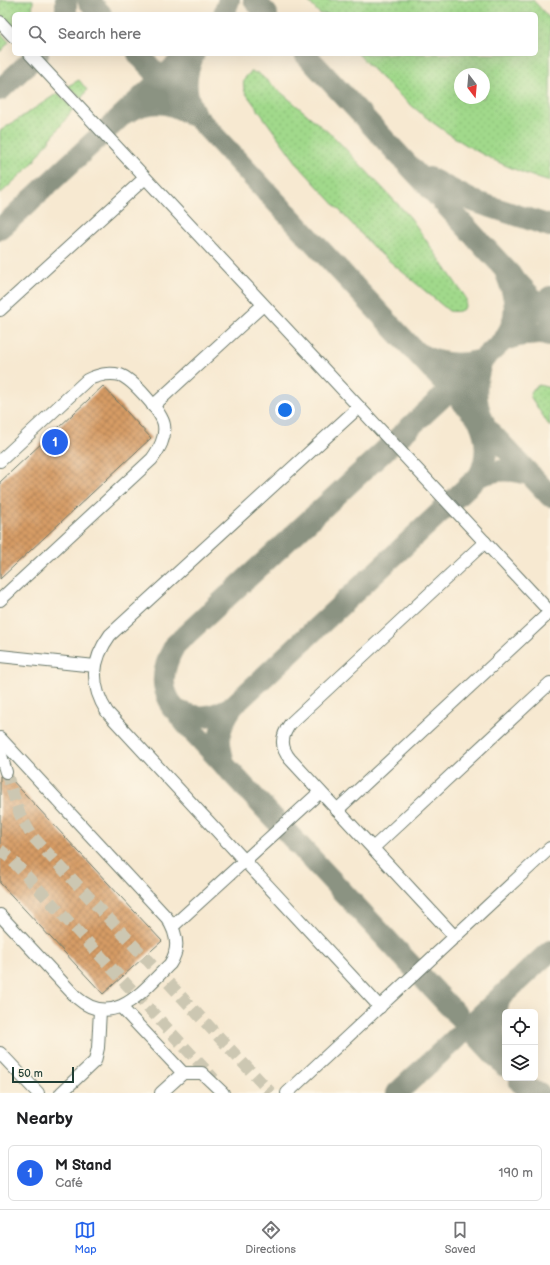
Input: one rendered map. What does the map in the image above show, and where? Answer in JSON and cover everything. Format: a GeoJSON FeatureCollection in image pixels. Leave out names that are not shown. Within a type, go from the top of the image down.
{"type":"FeatureCollection","features":[{"type":"Feature","properties":{"kind":"lane"},"geometry":{"type":"LineString","coordinates":[[0,22],[12,35]]}},
{"type":"Feature","properties":{"kind":"lane"},"geometry":{"type":"LineString","coordinates":[[32,56],[550,612],[337,810]]}},
{"type":"Feature","properties":{"kind":"lane"},"geometry":{"type":"LineString","coordinates":[[0,310],[145,178]]}},
{"type":"Feature","properties":{"kind":"lane"},"geometry":{"type":"LineString","coordinates":[[153,406],[263,305]]}},
{"type":"Feature","properties":{"kind":"lane"},"geometry":{"type":"LineString","coordinates":[[0,461],[87,380],[98,375],[108,374],[120,376],[129,381],[161,416],[164,426],[160,448],[152,459],[0,600]]}},
{"type":"Feature","properties":{"kind":"lane"},"geometry":{"type":"LineString","coordinates":[[359,407],[110,635],[105,642],[95,666],[97,693],[107,712],[380,1007]]}},
{"type":"Feature","properties":{"kind":"lane"},"geometry":{"type":"LineString","coordinates":[[455,937],[286,754],[282,743],[285,730],[296,718],[485,542]]}},
{"type":"Feature","properties":{"kind":"lane"},"geometry":{"type":"LineString","coordinates":[[1,656],[95,666]]}},
{"type":"Feature","properties":{"kind":"lane"},"geometry":{"type":"LineString","coordinates":[[373,848],[550,683]]}},
{"type":"Feature","properties":{"kind":"lane"},"geometry":{"type":"LineString","coordinates":[[0,738],[160,909],[172,926],[176,937],[175,956],[170,964],[139,994],[121,1007],[100,1010],[90,1008],[76,997],[0,915]]}},
{"type":"Feature","properties":{"kind":"lane"},"geometry":{"type":"LineString","coordinates":[[0,752],[6,772]]}},
{"type":"Feature","properties":{"kind":"lane"},"geometry":{"type":"LineString","coordinates":[[172,926],[320,792]]}},
{"type":"Feature","properties":{"kind":"lane"},"geometry":{"type":"LineString","coordinates":[[287,1093],[550,848]]}},
{"type":"Feature","properties":{"kind":"lane"},"geometry":{"type":"LineString","coordinates":[[121,1007],[183,1073]]}},
{"type":"Feature","properties":{"kind":"lane"},"geometry":{"type":"LineString","coordinates":[[61,1093],[95,1061],[98,1048],[100,1010]]}},
{"type":"Feature","properties":{"kind":"lane"},"geometry":{"type":"LineString","coordinates":[[0,1053],[38,1093]]}},
{"type":"Feature","properties":{"kind":"lane"},"geometry":{"type":"LineString","coordinates":[[161,1093],[183,1073],[202,1073],[223,1093]]}},
{"type":"Feature","properties":{"kind":"green space"},"geometry":{"type":"Polygon","coordinates":[[[0,0],[33,0],[32,12],[12,12],[12,27],[0,14],[0,0]]]}},
{"type":"Feature","properties":{"kind":"green space"},"geometry":{"type":"Polygon","coordinates":[[[307,0],[533,0],[550,19],[550,182],[521,172],[469,147],[445,132],[401,96],[360,56],[538,56],[538,12],[318,12],[307,0]]]}},
{"type":"Feature","properties":{"kind":"green space"},"geometry":{"type":"Polygon","coordinates":[[[0,32],[9,42],[0,52],[0,32]]]}},
{"type":"Feature","properties":{"kind":"green space"},"geometry":{"type":"Polygon","coordinates":[[[251,72],[258,73],[335,138],[410,217],[466,298],[464,308],[462,310],[456,312],[449,311],[374,248],[299,166],[245,92],[244,81],[246,76],[251,72]]]}},
{"type":"Feature","properties":{"kind":"green space"},"geometry":{"type":"Polygon","coordinates":[[[79,80],[87,90],[81,99],[68,86],[79,80]]]}},
{"type":"Feature","properties":{"kind":"green space"},"geometry":{"type":"Polygon","coordinates":[[[58,93],[73,109],[31,165],[0,194],[0,131],[58,93]]]}},
{"type":"Feature","properties":{"kind":"green space"},"geometry":{"type":"Polygon","coordinates":[[[539,385],[550,388],[550,427],[530,396],[533,389],[539,385]]]}},
{"type":"Feature","properties":{"kind":"building"},"geometry":{"type":"Polygon","coordinates":[[[103,386],[151,438],[0,579],[0,482],[103,386]]]}},
{"type":"Feature","properties":{"kind":"building"},"geometry":{"type":"Polygon","coordinates":[[[0,776],[5,779],[10,778],[162,941],[103,994],[0,883],[0,776]]]}},
{"type":"Feature","properties":{"kind":"taxiway"},"geometry":{"type":"LineString","coordinates":[[66,0],[66,12]]}},
{"type":"Feature","properties":{"kind":"taxiway"},"geometry":{"type":"LineString","coordinates":[[88,0],[99,12]]}},
{"type":"Feature","properties":{"kind":"taxiway"},"geometry":{"type":"LineString","coordinates":[[225,12],[229,0]]}},
{"type":"Feature","properties":{"kind":"taxiway"},"geometry":{"type":"LineString","coordinates":[[254,0],[265,12]]}},
{"type":"Feature","properties":{"kind":"taxiway"},"geometry":{"type":"LineString","coordinates":[[0,90],[36,56]]}},
{"type":"Feature","properties":{"kind":"taxiway"},"geometry":{"type":"LineString","coordinates":[[140,56],[550,496]]}},
{"type":"Feature","properties":{"kind":"taxiway"},"geometry":{"type":"LineString","coordinates":[[0,229],[186,56]]}},
{"type":"Feature","properties":{"kind":"taxiway"},"geometry":{"type":"LineString","coordinates":[[193,56],[186,83],[188,97],[194,112]]}},
{"type":"Feature","properties":{"kind":"taxiway"},"geometry":{"type":"LineString","coordinates":[[307,56],[549,316]]}},
{"type":"Feature","properties":{"kind":"taxiway"},"geometry":{"type":"LineString","coordinates":[[130,111],[145,105],[161,104],[176,107],[191,115]]}},
{"type":"Feature","properties":{"kind":"taxiway"},"geometry":{"type":"LineString","coordinates":[[429,178],[473,201],[550,226]]}},
{"type":"Feature","properties":{"kind":"taxiway"},"geometry":{"type":"LineString","coordinates":[[506,273],[512,289],[515,305],[513,320],[506,336]]}},
{"type":"Feature","properties":{"kind":"taxiway"},"geometry":{"type":"LineString","coordinates":[[502,1063],[186,724],[171,704],[164,686],[164,677],[165,668],[175,645],[550,297]]}},
{"type":"Feature","properties":{"kind":"taxiway"},"geometry":{"type":"LineString","coordinates":[[505,340],[527,334],[539,333],[550,335]]}},
{"type":"Feature","properties":{"kind":"taxiway"},"geometry":{"type":"LineString","coordinates":[[419,354],[434,360],[458,364],[482,360]]}},
{"type":"Feature","properties":{"kind":"taxiway"},"geometry":{"type":"LineString","coordinates":[[482,360],[476,391],[480,414],[484,422]]}},
{"type":"Feature","properties":{"kind":"taxiway"},"geometry":{"type":"LineString","coordinates":[[225,766],[221,749],[220,735],[224,721],[233,706],[479,476],[484,463],[486,450],[486,443],[480,423]]}},
{"type":"Feature","properties":{"kind":"taxiway"},"geometry":{"type":"LineString","coordinates":[[479,476],[498,471],[517,472],[531,475]]}},
{"type":"Feature","properties":{"kind":"taxiway"},"geometry":{"type":"LineString","coordinates":[[172,708],[188,715],[210,716],[233,706]]}},
{"type":"Feature","properties":{"kind":"taxiway"},"geometry":{"type":"LineString","coordinates":[[397,1093],[550,951]]}},
{"type":"Feature","properties":{"kind":"taxiway"},"geometry":{"type":"LineString","coordinates":[[501,996],[494,1020],[494,1036],[501,1060]]}},
{"type":"Feature","properties":{"kind":"taxiway"},"geometry":{"type":"LineString","coordinates":[[520,1082],[527,1089],[539,1093]]}},
{"type":"Feature","properties":{"kind":"tunnel"},"geometry":{"type":"LineString","coordinates":[[6,772],[20,815],[32,836],[271,1093]]}},
{"type":"Feature","properties":{"kind":"tunnel"},"geometry":{"type":"LineString","coordinates":[[0,850],[10,858],[214,1079]]}},
{"type":"Feature","properties":{"kind":"place","name":"M Stand"},"geometry":{"type":"Point","coordinates":[55,442]}}]}
